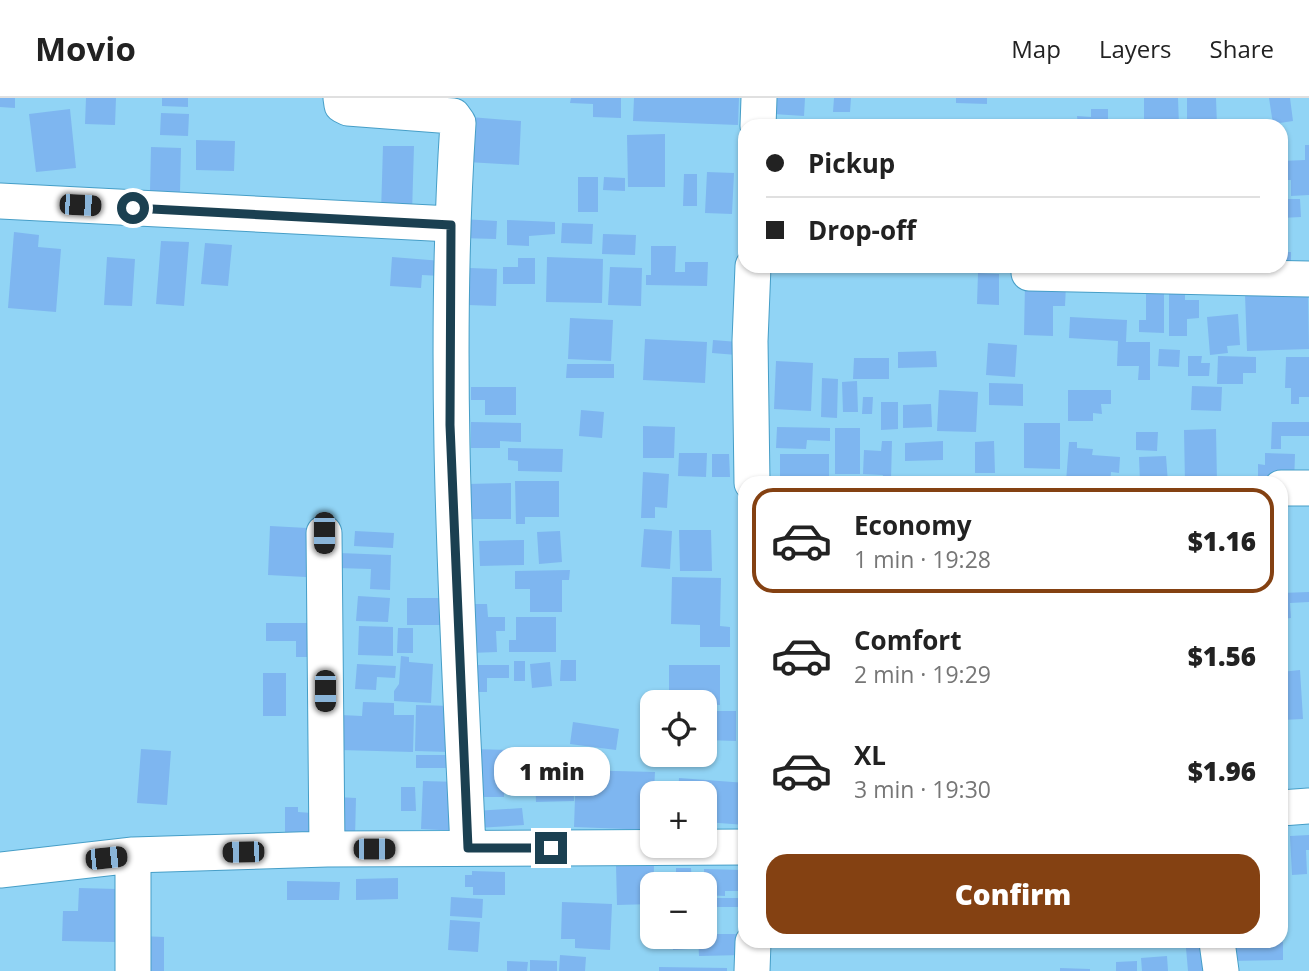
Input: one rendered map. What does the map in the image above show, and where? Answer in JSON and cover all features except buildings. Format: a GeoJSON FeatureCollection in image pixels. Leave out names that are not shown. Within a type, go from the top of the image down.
{"type":"FeatureCollection","features":[{"type":"Feature","properties":{"kind":"street"},"geometry":{"type":"LineString","coordinates":[[341,98],[342,105],[348,108],[453,116],[457,119],[451,225],[450,425],[468,848]]}},
{"type":"Feature","properties":{"kind":"street"},"geometry":{"type":"LineString","coordinates":[[758,119],[759,98]]}},
{"type":"Feature","properties":{"kind":"street"},"geometry":{"type":"LineString","coordinates":[[0,201],[451,225]]}},
{"type":"Feature","properties":{"kind":"street"},"geometry":{"type":"LineString","coordinates":[[752,476],[750,341],[753,273]]}},
{"type":"Feature","properties":{"kind":"street"},"geometry":{"type":"LineString","coordinates":[[1029,273],[1309,279]]}},
{"type":"Feature","properties":{"kind":"street"},"geometry":{"type":"LineString","coordinates":[[1288,488],[1309,488]]}},
{"type":"Feature","properties":{"kind":"street"},"geometry":{"type":"LineString","coordinates":[[324,533],[327,849]]}},
{"type":"Feature","properties":{"kind":"street"},"geometry":{"type":"LineString","coordinates":[[1288,808],[1309,806]]}},
{"type":"Feature","properties":{"kind":"street"},"geometry":{"type":"LineString","coordinates":[[0,870],[133,855],[327,849],[738,847]]}},
{"type":"Feature","properties":{"kind":"street"},"geometry":{"type":"LineString","coordinates":[[133,855],[134,971]]}},
{"type":"Feature","properties":{"kind":"street"},"geometry":{"type":"LineString","coordinates":[[752,971],[753,948]]}},
{"type":"Feature","properties":{"kind":"street"},"geometry":{"type":"LineString","coordinates":[[1218,948],[1221,971]]}},
{"type":"Feature","properties":{"kind":"route"},"geometry":{"type":"LineString","coordinates":[[133,208],[451,225],[450,425],[468,848],[551,848]]}}]}
